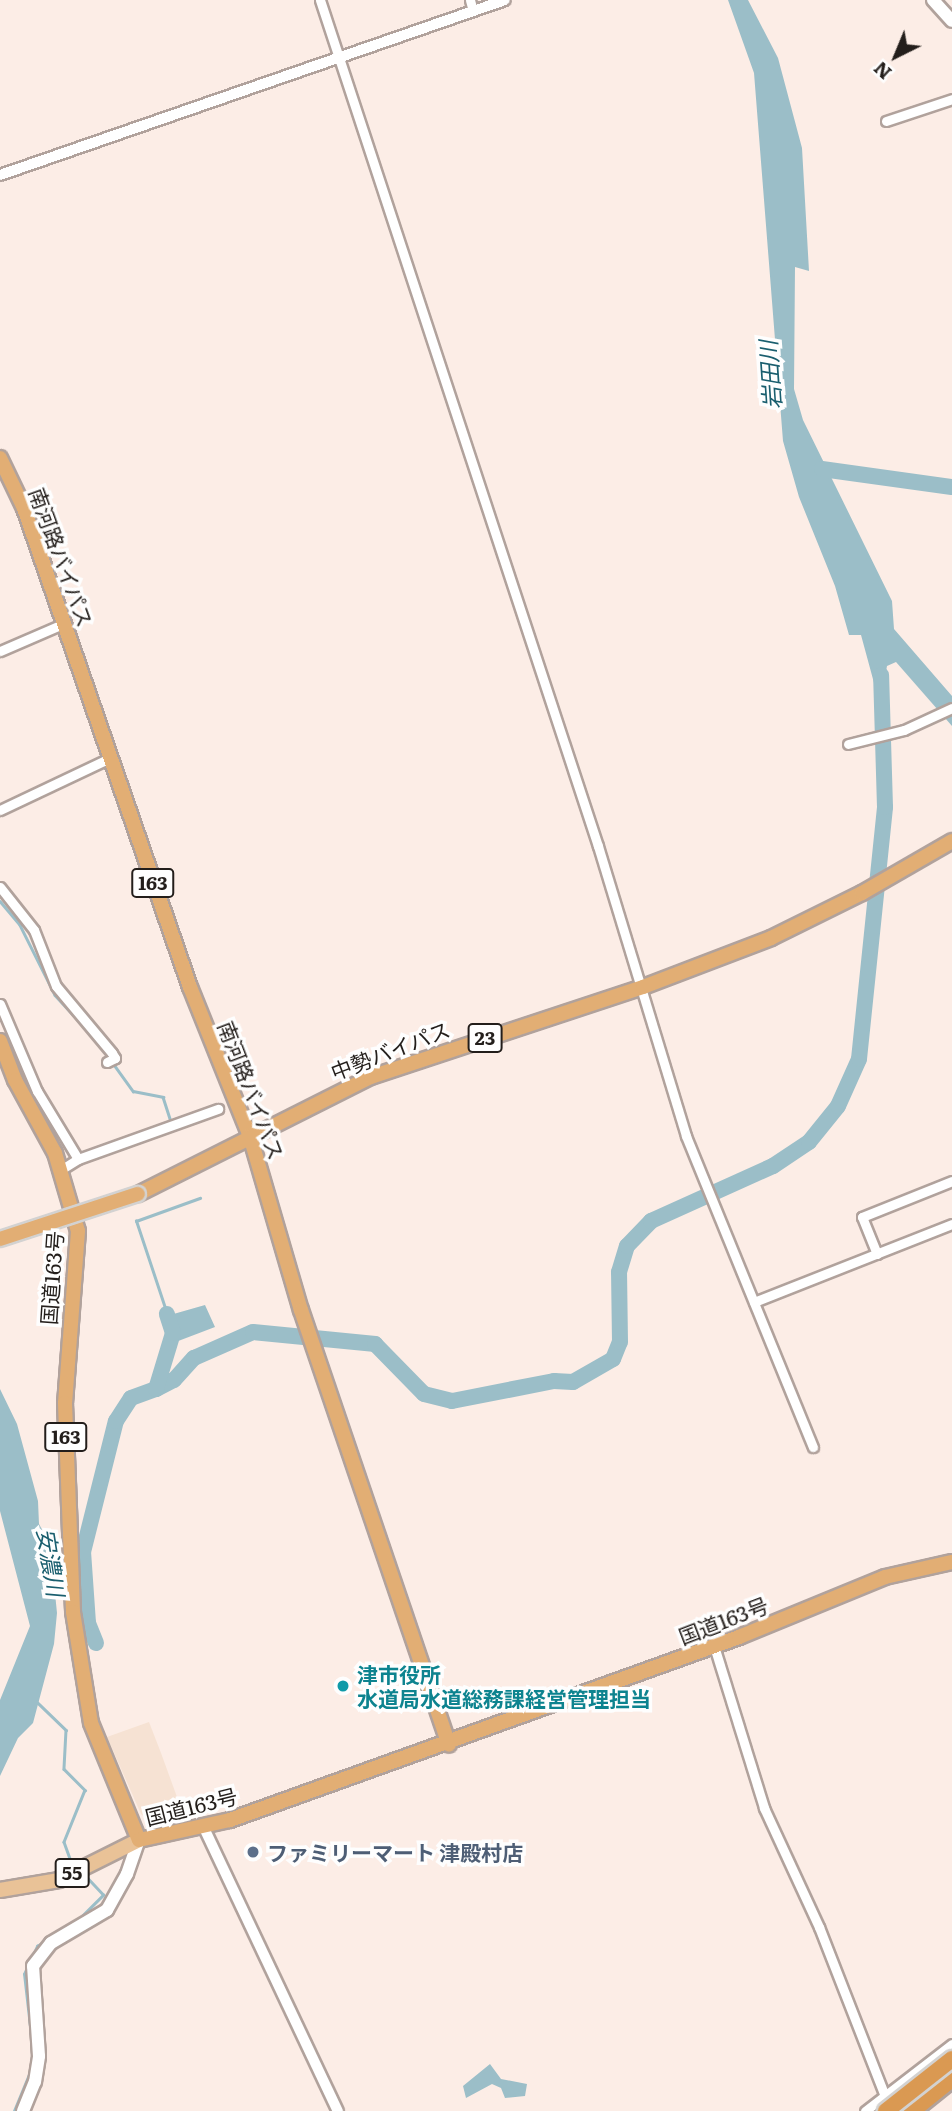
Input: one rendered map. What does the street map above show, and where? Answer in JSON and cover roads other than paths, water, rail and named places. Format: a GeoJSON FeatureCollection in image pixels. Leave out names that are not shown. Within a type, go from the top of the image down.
{"type":"FeatureCollection","features":[{"type":"Feature","properties":{"kind":"highway","name":"南河路バイパス"},"geometry":{"type":"LineString","coordinates":[[0,458],[24,508],[190,987],[250,1136],[301,1310],[449,1744]]}},
{"type":"Feature","properties":{"kind":"highway","name":"中勢バイパス"},"geometry":{"type":"LineString","coordinates":[[0,1239],[138,1194],[371,1077],[643,987],[771,938],[842,904],[952,841]]}},
{"type":"Feature","properties":{"kind":"highway","name":"国道163号"},"geometry":{"type":"LineString","coordinates":[[0,1041],[15,1080],[62,1169],[78,1231],[65,1403],[76,1643],[91,1723],[139,1840],[204,1828],[449,1744],[714,1646],[885,1577],[952,1562]]}},
{"type":"Feature","properties":{"kind":"highway"},"geometry":{"type":"LineString","coordinates":[[887,2106],[952,2059]]}},
{"type":"Feature","properties":{"kind":"highway"},"geometry":{"type":"LineString","coordinates":[[912,2111],[952,2079]]}},
{"type":"Feature","properties":{"kind":"main road"},"geometry":{"type":"LineString","coordinates":[[939,3],[952,21]]}},
{"type":"Feature","properties":{"kind":"main road"},"geometry":{"type":"LineString","coordinates":[[23,2111],[35,2082],[39,2056],[33,1966],[51,1943],[107,1910],[127,1874],[139,1840]]}},
{"type":"Feature","properties":{"kind":"main road","name":"55"},"geometry":{"type":"LineString","coordinates":[[0,1890],[59,1880],[139,1840]]}},
{"type":"Feature","properties":{"kind":"street"},"geometry":{"type":"LineString","coordinates":[[320,0],[643,987],[687,1136],[813,1447]]}},
{"type":"Feature","properties":{"kind":"street"},"geometry":{"type":"LineString","coordinates":[[0,175],[339,58],[472,5],[505,0]]}},
{"type":"Feature","properties":{"kind":"street"},"geometry":{"type":"LineString","coordinates":[[886,121],[952,99]]}},
{"type":"Feature","properties":{"kind":"street"},"geometry":{"type":"LineString","coordinates":[[0,650],[65,623]]}},
{"type":"Feature","properties":{"kind":"street"},"geometry":{"type":"LineString","coordinates":[[848,744],[904,730],[952,708]]}},
{"type":"Feature","properties":{"kind":"street"},"geometry":{"type":"LineString","coordinates":[[0,810],[110,758]]}},
{"type":"Feature","properties":{"kind":"street"},"geometry":{"type":"LineString","coordinates":[[0,887],[34,930],[56,986],[111,1060]]}},
{"type":"Feature","properties":{"kind":"street"},"geometry":{"type":"LineString","coordinates":[[0,1004],[37,1091],[78,1159]]}},
{"type":"Feature","properties":{"kind":"street"},"geometry":{"type":"LineString","coordinates":[[62,1169],[78,1159],[218,1109]]}},
{"type":"Feature","properties":{"kind":"street"},"geometry":{"type":"LineString","coordinates":[[877,1254],[862,1217],[952,1181]]}},
{"type":"Feature","properties":{"kind":"street"},"geometry":{"type":"LineString","coordinates":[[754,1302],[952,1224]]}},
{"type":"Feature","properties":{"kind":"street"},"geometry":{"type":"LineString","coordinates":[[714,1646],[764,1808],[819,1927],[887,2106]]}},
{"type":"Feature","properties":{"kind":"street"},"geometry":{"type":"LineString","coordinates":[[204,1828],[338,2111]]}},
{"type":"Feature","properties":{"kind":"street"},"geometry":{"type":"LineString","coordinates":[[865,2111],[887,2106],[952,2044]]}},
{"type":"Feature","properties":{"kind":"water"},"geometry":{"type":"Polygon","coordinates":[[[728,0],[748,0],[778,58],[802,148],[809,271],[795,267],[794,389],[803,420],[892,601],[894,629],[952,696],[952,726],[896,662],[887,666],[880,705],[861,635],[849,635],[835,586],[799,497],[783,441],[754,73],[728,0]]]}},
{"type":"Feature","properties":{"kind":"water"},"geometry":{"type":"Polygon","coordinates":[[[205,1305],[215,1327],[173,1343],[171,1357],[164,1354],[167,1330],[163,1317],[205,1305]]]}},
{"type":"Feature","properties":{"kind":"water"},"geometry":{"type":"Polygon","coordinates":[[[0,1389],[17,1424],[38,1501],[39,1524],[50,1544],[57,1613],[54,1644],[33,1723],[18,1738],[0,1776],[0,1700],[30,1626],[0,1511],[0,1389]]]}},
{"type":"Feature","properties":{"kind":"water"},"geometry":{"type":"Polygon","coordinates":[[[490,2064],[501,2079],[527,2084],[525,2096],[505,2098],[501,2088],[492,2084],[466,2098],[463,2086],[490,2064]]]}},
{"type":"Feature","properties":{"kind":"waterway"},"geometry":{"type":"LineString","coordinates":[[822,469],[952,487]]}},
{"type":"Feature","properties":{"kind":"waterway"},"geometry":{"type":"LineString","coordinates":[[156,1389],[174,1380],[194,1358],[253,1332],[375,1344],[424,1394],[452,1401],[554,1381],[573,1382],[613,1359],[620,1342],[619,1272],[627,1246],[651,1221],[773,1166],[809,1142],[838,1106],[859,1059],[885,807],[881,675]]}},
{"type":"Feature","properties":{"kind":"waterway"},"geometry":{"type":"LineString","coordinates":[[0,901],[20,925],[55,995],[88,1031]]}},
{"type":"Feature","properties":{"kind":"waterway"},"geometry":{"type":"LineString","coordinates":[[97,1041],[133,1091],[163,1097],[170,1119]]}},
{"type":"Feature","properties":{"kind":"waterway"},"geometry":{"type":"LineString","coordinates":[[167,1314],[136,1221],[200,1198]]}},
{"type":"Feature","properties":{"kind":"waterway"},"geometry":{"type":"LineString","coordinates":[[96,1643],[88,1623],[83,1552],[116,1421],[131,1398],[156,1389],[173,1333],[167,1314]]}},
{"type":"Feature","properties":{"kind":"waterway"},"geometry":{"type":"LineString","coordinates":[[36,1701],[66,1730],[64,1769],[85,1790],[64,1842],[72,1864]]}},
{"type":"Feature","properties":{"kind":"waterway"},"geometry":{"type":"LineString","coordinates":[[77,1921],[103,1895],[85,1876]]}},
{"type":"Feature","properties":{"kind":"waterway"},"geometry":{"type":"LineString","coordinates":[[31,2035],[24,1974],[37,1946],[69,1926]]}},
{"type":"Feature","properties":{"kind":"waterway"},"geometry":{"type":"LineString","coordinates":[[14,2111],[30,2072]]}},
{"type":"Feature","properties":{"kind":"place","name":"津市役所 水道局水道総務課経営管理担当"},"geometry":{"type":"Point","coordinates":[343,1686]}},
{"type":"Feature","properties":{"kind":"place","name":"ファミリーマート 津殿村店"},"geometry":{"type":"Point","coordinates":[253,1852]}},
{"type":"Feature","properties":{"kind":"water label","name":"岩田川"},"geometry":{"type":"Point","coordinates":[769,375]}},
{"type":"Feature","properties":{"kind":"water label","name":"安濃川"},"geometry":{"type":"Point","coordinates":[52,1562]}}]}
